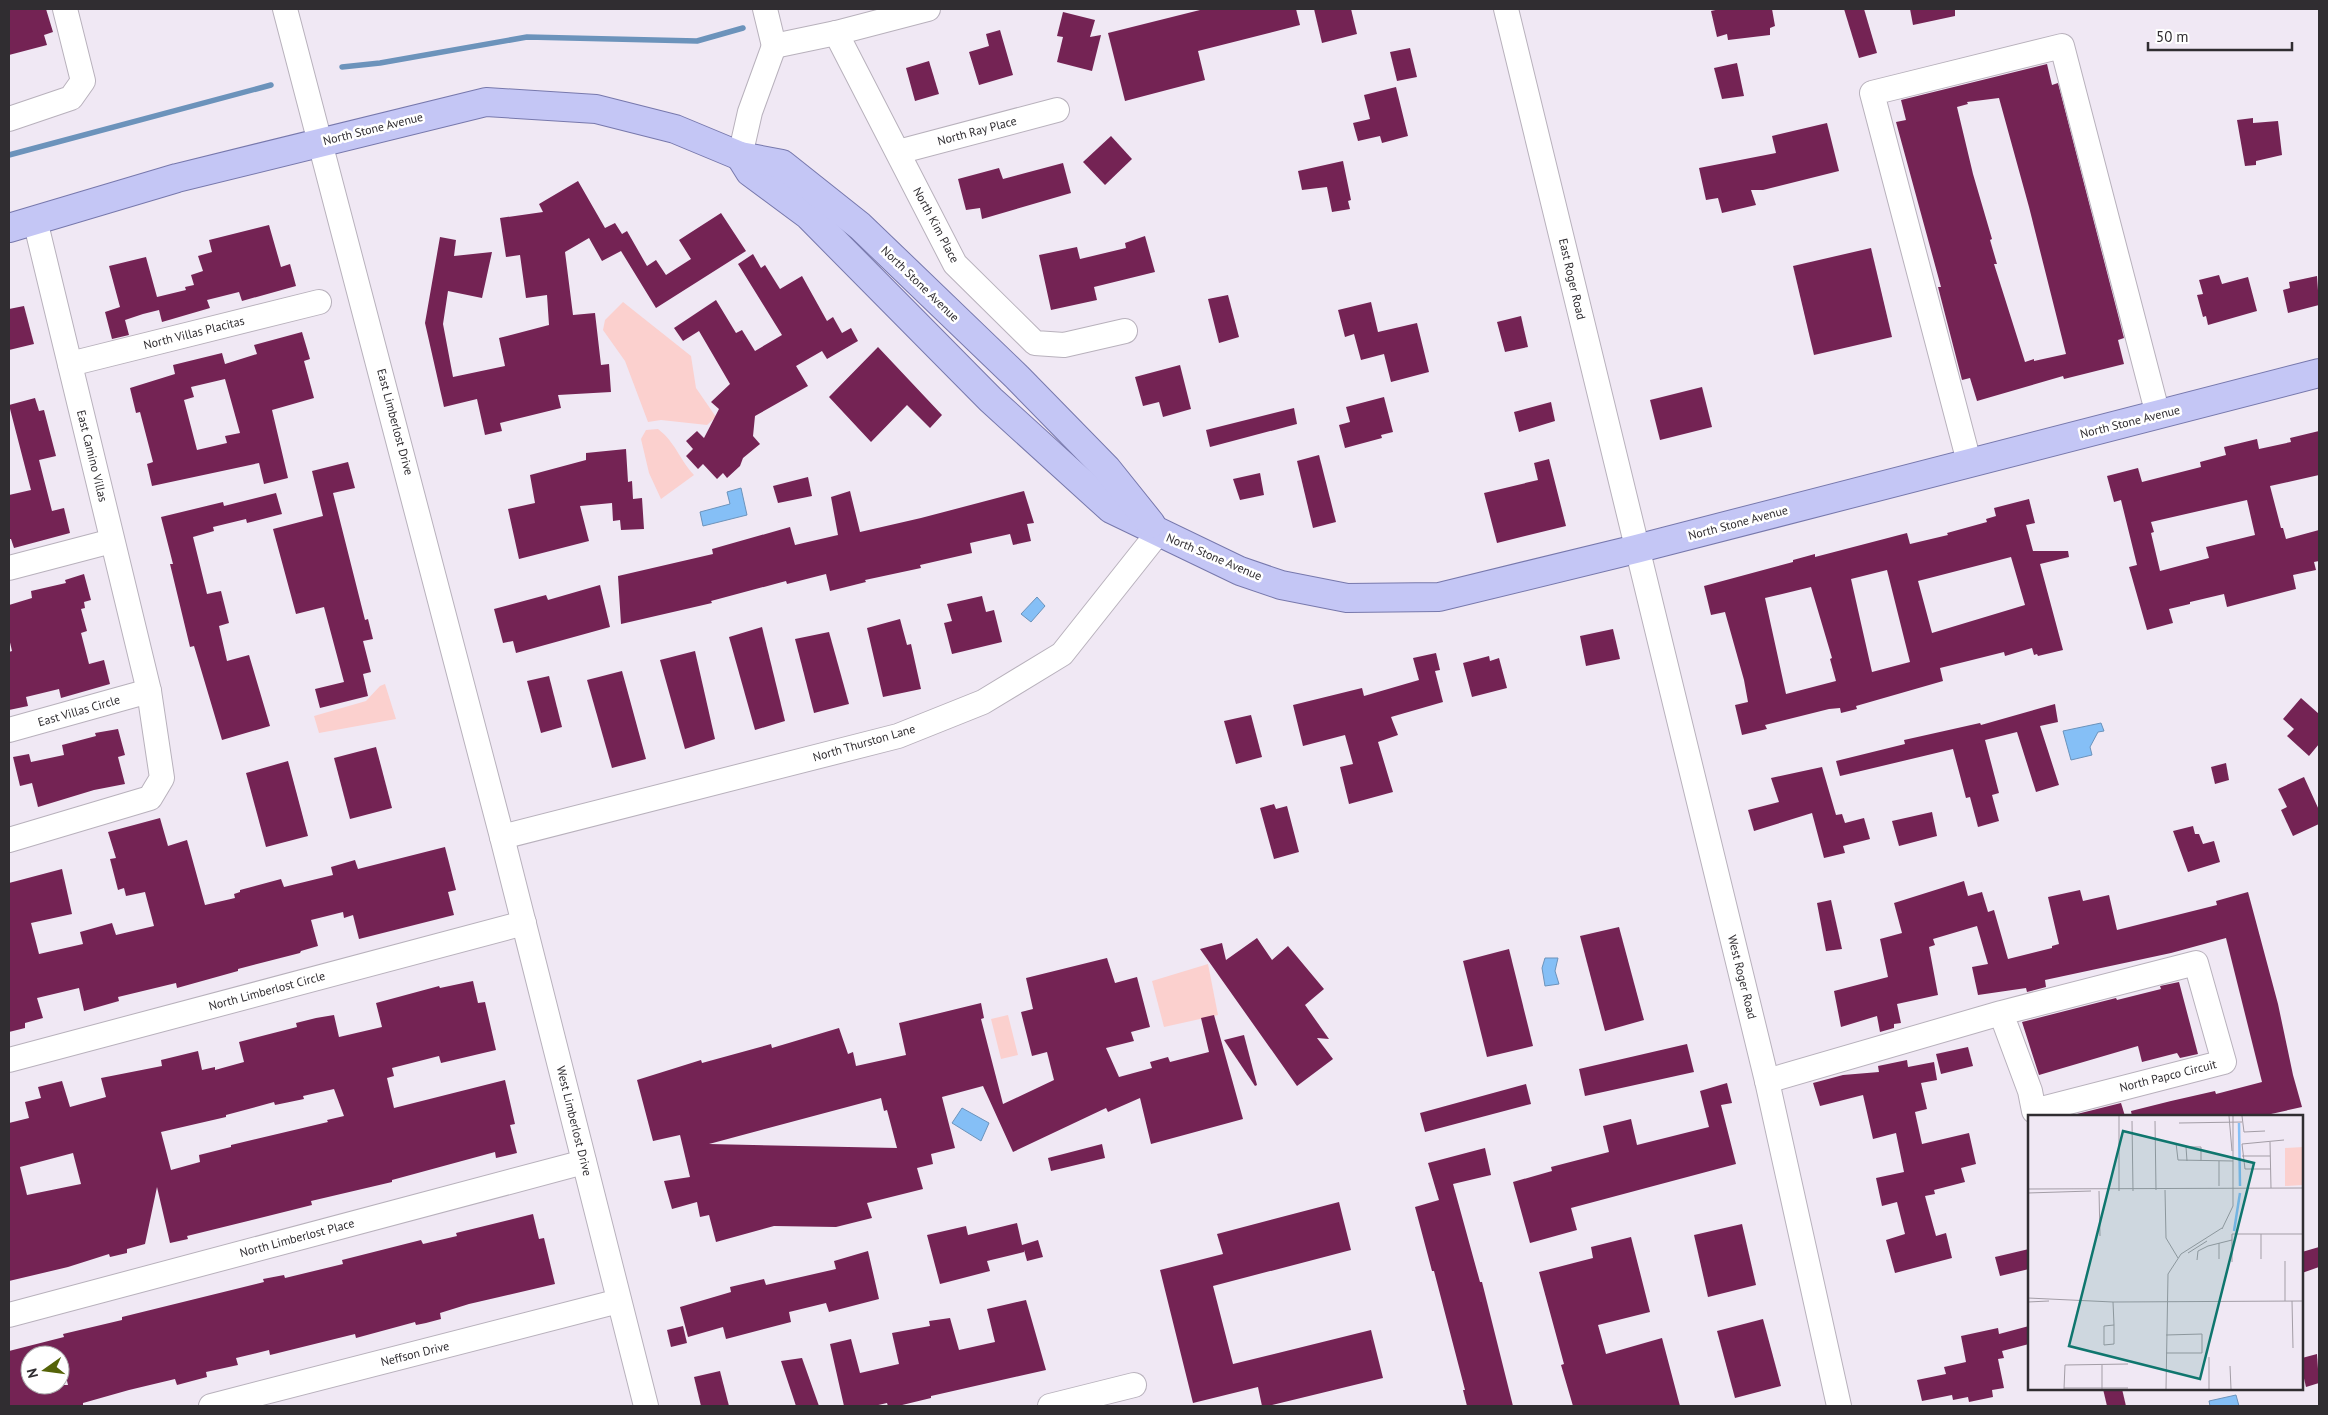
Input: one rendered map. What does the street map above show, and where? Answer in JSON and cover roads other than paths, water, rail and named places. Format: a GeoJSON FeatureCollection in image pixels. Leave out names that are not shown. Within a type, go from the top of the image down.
{"type":"FeatureCollection","features":[{"type":"Feature","properties":{"kind":"main road","name":"North Stone Avenue"},"geometry":{"type":"LineString","coordinates":[[9,228],[177,178],[486,102],[596,110],[675,129],[740,156],[782,164],[860,226],[1017,377],[1107,469],[1158,533],[1240,571],[1281,585],[1347,598],[1439,597],[1636,549],[2319,373]]}},
{"type":"Feature","properties":{"kind":"street"},"geometry":{"type":"LineString","coordinates":[[9,119],[70,98],[83,80],[65,9]]}},
{"type":"Feature","properties":{"kind":"street","name":"East Limberlost Drive"},"geometry":{"type":"LineString","coordinates":[[285,9],[322,141],[502,837]]}},
{"type":"Feature","properties":{"kind":"street"},"geometry":{"type":"LineString","coordinates":[[740,156],[750,112],[774,46],[765,9]]}},
{"type":"Feature","properties":{"kind":"street"},"geometry":{"type":"LineString","coordinates":[[774,46],[928,9]]}},
{"type":"Feature","properties":{"kind":"street","name":"East Roger Road"},"geometry":{"type":"LineString","coordinates":[[1506,9],[1563,239],[1636,549]]}},
{"type":"Feature","properties":{"kind":"street","name":"North Kim Place"},"geometry":{"type":"LineString","coordinates":[[836,32],[955,264],[1034,343],[1064,345],[1125,331]]}},
{"type":"Feature","properties":{"kind":"street"},"geometry":{"type":"LineString","coordinates":[[1969,462],[1872,93],[2062,46],[2158,415]]}},
{"type":"Feature","properties":{"kind":"street","name":"North Ray Place"},"geometry":{"type":"LineString","coordinates":[[898,152],[1057,110]]}},
{"type":"Feature","properties":{"kind":"street","name":"East Camino Villas"},"geometry":{"type":"LineString","coordinates":[[9,840],[150,798],[162,778],[149,691],[35,220]]}},
{"type":"Feature","properties":{"kind":"street","name":"North Villas Placitas"},"geometry":{"type":"LineString","coordinates":[[70,364],[319,302]]}},
{"type":"Feature","properties":{"kind":"street","name":"North Thurston Lane"},"geometry":{"type":"LineString","coordinates":[[502,837],[898,736],[983,702],[1062,654],[1158,533]]}},
{"type":"Feature","properties":{"kind":"street"},"geometry":{"type":"LineString","coordinates":[[9,568],[112,541]]}},
{"type":"Feature","properties":{"kind":"street","name":"West Roger Road"},"geometry":{"type":"LineString","coordinates":[[1636,549],[1698,791],[1767,1081],[1839,1406]]}},
{"type":"Feature","properties":{"kind":"street","name":"East Villas Circle"},"geometry":{"type":"LineString","coordinates":[[9,730],[149,691]]}},
{"type":"Feature","properties":{"kind":"street","name":"West Limberlost Drive"},"geometry":{"type":"LineString","coordinates":[[502,837],[646,1406]]}},
{"type":"Feature","properties":{"kind":"street","name":"North Limberlost Circle"},"geometry":{"type":"LineString","coordinates":[[9,1060],[524,923]]}},
{"type":"Feature","properties":{"kind":"street","name":"North Papco Circuit"},"geometry":{"type":"LineString","coordinates":[[1767,1081],[2001,1013],[2196,964],[2224,1062],[2034,1111],[2030,1091],[2001,1013]]}},
{"type":"Feature","properties":{"kind":"street","name":"North Limberlost Place"},"geometry":{"type":"LineString","coordinates":[[9,1315],[584,1162]]}},
{"type":"Feature","properties":{"kind":"street","name":"Neffson Drive"},"geometry":{"type":"LineString","coordinates":[[211,1406],[619,1301]]}},
{"type":"Feature","properties":{"kind":"street"},"geometry":{"type":"LineString","coordinates":[[1050,1406],[1134,1385]]}},
{"type":"Feature","properties":{"kind":"water"},"geometry":{"type":"Polygon","coordinates":[[[741,488],[747,515],[703,526],[700,512],[730,504],[727,492],[741,488]]]}},
{"type":"Feature","properties":{"kind":"water"},"geometry":{"type":"Polygon","coordinates":[[[1037,597],[1045,606],[1031,622],[1021,614],[1037,597]]]}},
{"type":"Feature","properties":{"kind":"water"},"geometry":{"type":"Polygon","coordinates":[[[2101,723],[2104,731],[2098,732],[2090,747],[2092,755],[2071,760],[2063,731],[2101,723]]]}},
{"type":"Feature","properties":{"kind":"water"},"geometry":{"type":"Polygon","coordinates":[[[1545,958],[1558,958],[1555,971],[1559,984],[1545,986],[1542,968],[1545,958]]]}},
{"type":"Feature","properties":{"kind":"water"},"geometry":{"type":"Polygon","coordinates":[[[962,1108],[989,1123],[981,1141],[952,1123],[962,1108]]]}},
{"type":"Feature","properties":{"kind":"water"},"geometry":{"type":"Polygon","coordinates":[[[2236,1395],[2239,1406],[2210,1406],[2209,1401],[2236,1395]]]}},
{"type":"Feature","properties":{"kind":"waterway"},"geometry":{"type":"LineString","coordinates":[[342,67],[380,63],[527,37],[697,41],[743,28]]}},
{"type":"Feature","properties":{"kind":"waterway"},"geometry":{"type":"LineString","coordinates":[[9,155],[271,85]]}}]}
